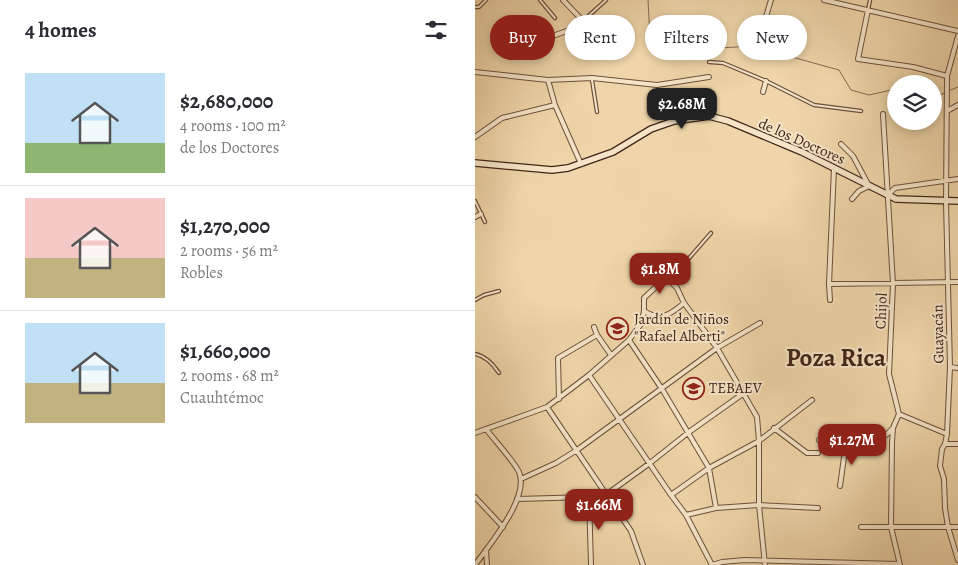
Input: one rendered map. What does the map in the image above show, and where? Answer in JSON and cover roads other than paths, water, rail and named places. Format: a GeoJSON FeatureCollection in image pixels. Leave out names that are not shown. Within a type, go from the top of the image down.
{"type":"FeatureCollection","features":[{"type":"Feature","properties":{"kind":"street"},"geometry":{"type":"LineString","coordinates":[[563,0],[577,15]]}},
{"type":"Feature","properties":{"kind":"street"},"geometry":{"type":"LineString","coordinates":[[766,15],[771,0]]}},
{"type":"Feature","properties":{"kind":"street"},"geometry":{"type":"LineString","coordinates":[[824,0],[958,31]]}},
{"type":"Feature","properties":{"kind":"street"},"geometry":{"type":"LineString","coordinates":[[868,10],[858,59],[913,67],[947,76]]}},
{"type":"Feature","properties":{"kind":"street","name":"Guayacán"},"geometry":{"type":"LineString","coordinates":[[958,36],[947,76],[950,367],[947,434],[942,448],[941,466],[948,527],[958,560]]}},
{"type":"Feature","properties":{"kind":"street"},"geometry":{"type":"LineString","coordinates":[[475,72],[548,80],[592,78],[657,85],[709,77]]}},
{"type":"Feature","properties":{"kind":"street"},"geometry":{"type":"LineString","coordinates":[[548,80],[555,105],[581,164]]}},
{"type":"Feature","properties":{"kind":"street"},"geometry":{"type":"LineString","coordinates":[[763,92],[766,81]]}},
{"type":"Feature","properties":{"kind":"street"},"geometry":{"type":"LineString","coordinates":[[475,137],[503,118],[555,105]]}},
{"type":"Feature","properties":{"kind":"street"},"geometry":{"type":"LineString","coordinates":[[947,111],[958,105]]}},
{"type":"Feature","properties":{"kind":"street","name":"Chijol"},"geometry":{"type":"LineString","coordinates":[[883,114],[893,284],[889,374],[899,414]]}},
{"type":"Feature","properties":{"kind":"street","name":"de los Doctores"},"geometry":{"type":"LineString","coordinates":[[475,163],[552,170],[568,168],[613,152],[651,129],[674,121],[709,116],[728,121],[802,152],[897,199],[958,201]]}},
{"type":"Feature","properties":{"kind":"street"},"geometry":{"type":"LineString","coordinates":[[841,144],[853,156],[869,186],[852,198]]}},
{"type":"Feature","properties":{"kind":"street"},"geometry":{"type":"LineString","coordinates":[[830,300],[834,168]]}},
{"type":"Feature","properties":{"kind":"street"},"geometry":{"type":"LineString","coordinates":[[889,194],[895,188],[958,179]]}},
{"type":"Feature","properties":{"kind":"street"},"geometry":{"type":"LineString","coordinates":[[859,192],[865,196]]}},
{"type":"Feature","properties":{"kind":"street"},"geometry":{"type":"LineString","coordinates":[[475,217],[481,214]]}},
{"type":"Feature","properties":{"kind":"street"},"geometry":{"type":"LineString","coordinates":[[475,433],[547,407],[559,399],[629,340],[641,324],[645,311],[644,298],[659,284],[669,280],[677,288],[684,303],[717,348],[757,417],[759,505],[765,563]]}},
{"type":"Feature","properties":{"kind":"street"},"geometry":{"type":"LineString","coordinates":[[829,284],[958,282]]}},
{"type":"Feature","properties":{"kind":"street"},"geometry":{"type":"LineString","coordinates":[[645,311],[652,316],[661,317],[672,313],[684,303]]}},
{"type":"Feature","properties":{"kind":"street"},"geometry":{"type":"LineString","coordinates":[[521,479],[556,463],[577,450],[717,348],[760,323]]}},
{"type":"Feature","properties":{"kind":"street"},"geometry":{"type":"LineString","coordinates":[[594,327],[597,335],[611,355]]}},
{"type":"Feature","properties":{"kind":"street"},"geometry":{"type":"LineString","coordinates":[[559,399],[558,358],[597,335]]}},
{"type":"Feature","properties":{"kind":"street"},"geometry":{"type":"LineString","coordinates":[[629,340],[689,432],[709,468],[716,508]]}},
{"type":"Feature","properties":{"kind":"street"},"geometry":{"type":"LineString","coordinates":[[950,367],[958,368]]}},
{"type":"Feature","properties":{"kind":"street"},"geometry":{"type":"LineString","coordinates":[[589,375],[671,495],[687,515],[712,565],[745,560],[765,563],[900,565],[891,527],[893,428]]}},
{"type":"Feature","properties":{"kind":"street"},"geometry":{"type":"LineString","coordinates":[[517,500],[589,497],[607,494],[744,393]]}},
{"type":"Feature","properties":{"kind":"street"},"geometry":{"type":"LineString","coordinates":[[671,495],[709,468],[759,441],[812,400]]}},
{"type":"Feature","properties":{"kind":"street"},"geometry":{"type":"LineString","coordinates":[[547,407],[631,531],[643,565]]}},
{"type":"Feature","properties":{"kind":"street"},"geometry":{"type":"LineString","coordinates":[[819,440],[863,444],[873,443],[887,436],[899,414],[947,434]]}},
{"type":"Feature","properties":{"kind":"street"},"geometry":{"type":"LineString","coordinates":[[774,428],[807,453],[818,453]]}},
{"type":"Feature","properties":{"kind":"street"},"geometry":{"type":"LineString","coordinates":[[475,564],[503,527],[517,500],[521,479],[518,470],[486,429]]}},
{"type":"Feature","properties":{"kind":"street"},"geometry":{"type":"LineString","coordinates":[[840,486],[846,443]]}},
{"type":"Feature","properties":{"kind":"street"},"geometry":{"type":"LineString","coordinates":[[945,444],[958,444]]}},
{"type":"Feature","properties":{"kind":"street"},"geometry":{"type":"LineString","coordinates":[[475,497],[503,527]]}},
{"type":"Feature","properties":{"kind":"street"},"geometry":{"type":"LineString","coordinates":[[589,497],[591,565]]}},
{"type":"Feature","properties":{"kind":"street"},"geometry":{"type":"LineString","coordinates":[[687,515],[716,508],[759,505],[818,508]]}},
{"type":"Feature","properties":{"kind":"street"},"geometry":{"type":"LineString","coordinates":[[861,527],[958,527]]}},
{"type":"Feature","properties":{"kind":"street"},"geometry":{"type":"LineString","coordinates":[[486,550],[487,565]]}},
{"type":"Feature","properties":{"kind":"lane"},"geometry":{"type":"LineString","coordinates":[[475,8],[479,7],[486,0]]}},
{"type":"Feature","properties":{"kind":"lane"},"geometry":{"type":"LineString","coordinates":[[590,15],[606,0]]}},
{"type":"Feature","properties":{"kind":"lane"},"geometry":{"type":"LineString","coordinates":[[868,10],[870,0]]}},
{"type":"Feature","properties":{"kind":"lane"},"geometry":{"type":"LineString","coordinates":[[542,1],[553,15]]}},
{"type":"Feature","properties":{"kind":"lane"},"geometry":{"type":"LineString","coordinates":[[709,62],[723,64],[766,81],[814,105],[861,111]]}},
{"type":"Feature","properties":{"kind":"lane"},"geometry":{"type":"LineString","coordinates":[[592,78],[597,112]]}},
{"type":"Feature","properties":{"kind":"lane"},"geometry":{"type":"LineString","coordinates":[[475,201],[485,222]]}},
{"type":"Feature","properties":{"kind":"lane"},"geometry":{"type":"LineString","coordinates":[[669,280],[711,233]]}},
{"type":"Feature","properties":{"kind":"lane"},"geometry":{"type":"LineString","coordinates":[[475,300],[483,295],[499,291]]}},
{"type":"Feature","properties":{"kind":"lane"},"geometry":{"type":"LineString","coordinates":[[475,354],[492,363],[499,373]]}},
{"type":"Feature","properties":{"kind":"waterway"},"geometry":{"type":"LineString","coordinates":[[648,0],[650,37],[655,52],[752,46],[839,70],[851,90],[869,95],[887,91]]}},
{"type":"Feature","properties":{"kind":"waterway"},"geometry":{"type":"LineString","coordinates":[[948,91],[958,87]]}},
{"type":"Feature","properties":{"kind":"place","name":"Jardín de Niños \"Rafael Alberti\""},"geometry":{"type":"Point","coordinates":[618,328]}},
{"type":"Feature","properties":{"kind":"place","name":"TEBAEV"},"geometry":{"type":"Point","coordinates":[693,388]}},
{"type":"Feature","properties":{"kind":"district","name":"Poza Rica"},"geometry":{"type":"Point","coordinates":[836,357]}}]}
